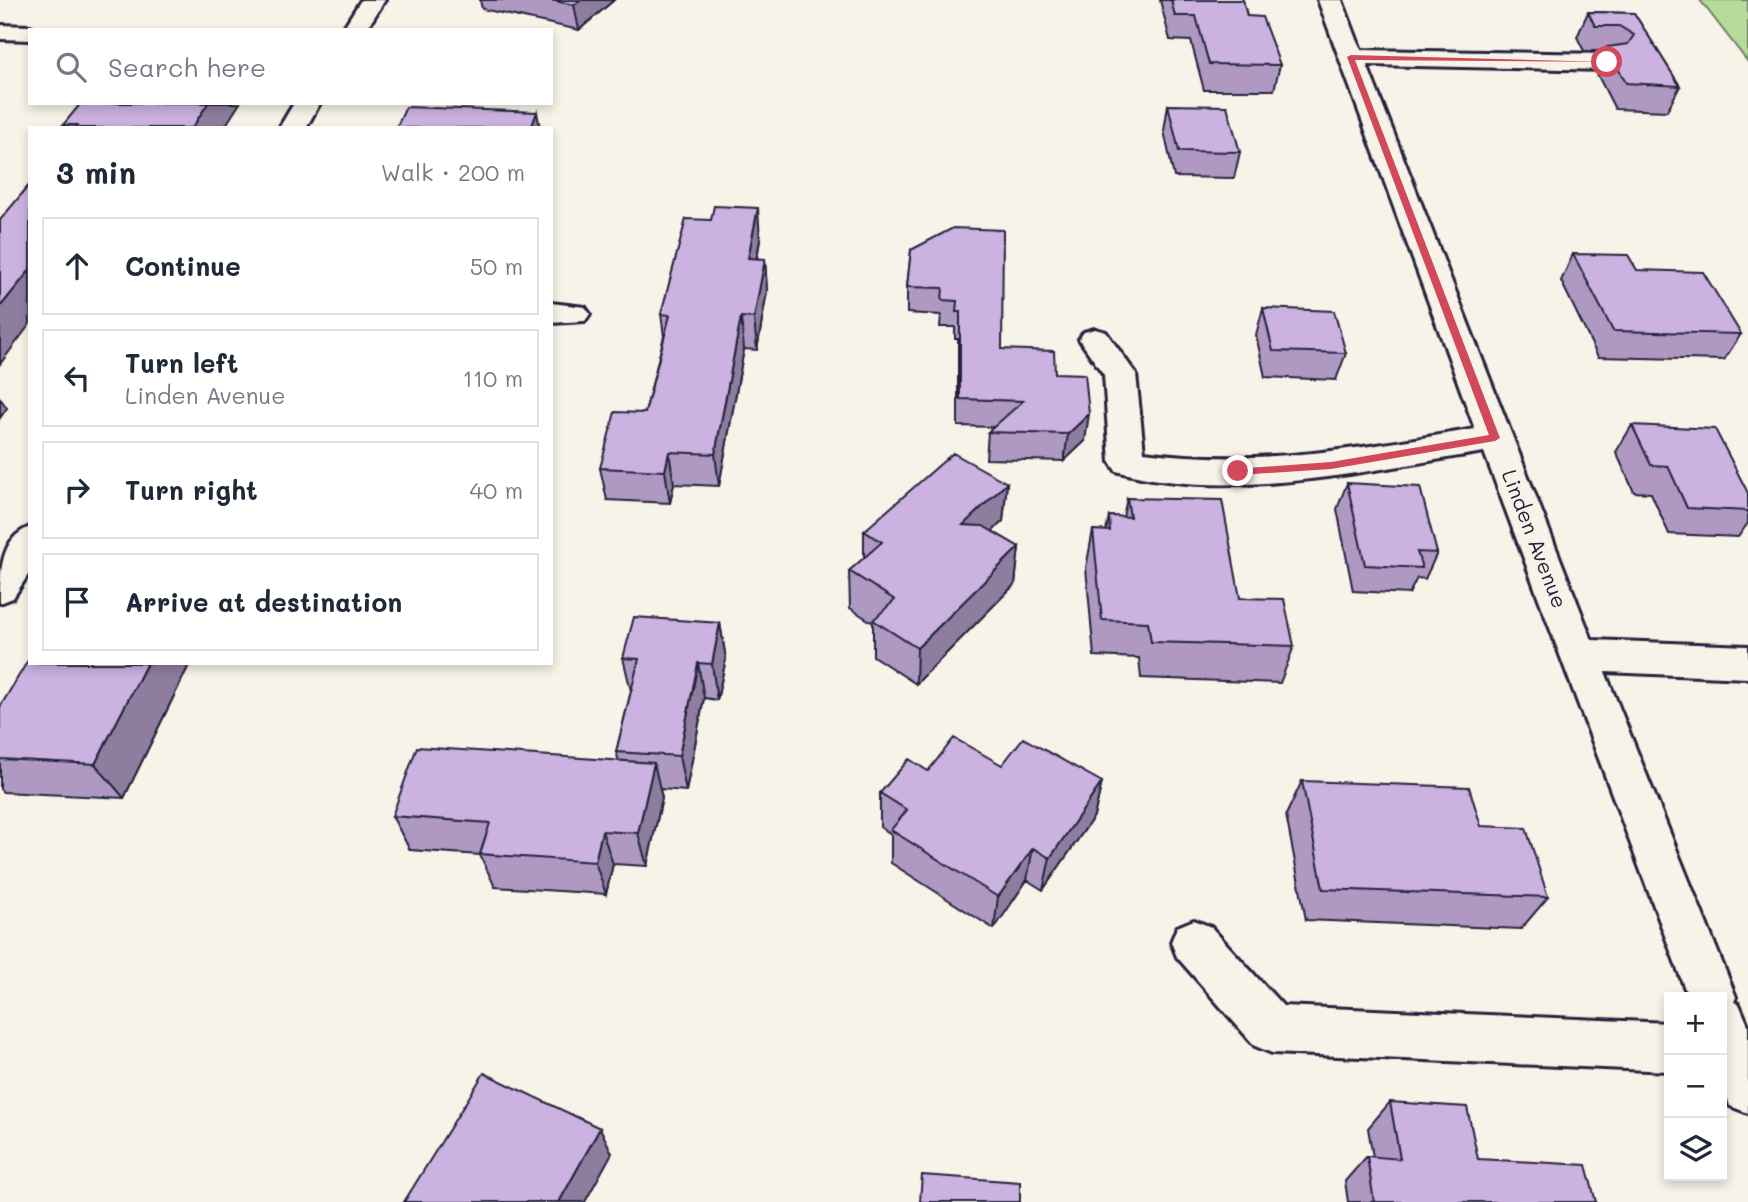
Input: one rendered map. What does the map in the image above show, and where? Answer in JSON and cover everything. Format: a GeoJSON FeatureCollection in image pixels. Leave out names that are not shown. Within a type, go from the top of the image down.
{"type":"FeatureCollection","features":[{"type":"Feature","properties":{"kind":"street"},"geometry":{"type":"LineString","coordinates":[[355,28],[373,0]]}},
{"type":"Feature","properties":{"kind":"street","name":"Linden Avenue"},"geometry":{"type":"LineString","coordinates":[[1330,0],[1495,438],[1710,992]]}},
{"type":"Feature","properties":{"kind":"street"},"geometry":{"type":"LineString","coordinates":[[0,32],[28,33]]}},
{"type":"Feature","properties":{"kind":"street"},"geometry":{"type":"LineString","coordinates":[[1351,57],[1607,62]]}},
{"type":"Feature","properties":{"kind":"street"},"geometry":{"type":"LineString","coordinates":[[293,126],[306,105]]}},
{"type":"Feature","properties":{"kind":"street"},"geometry":{"type":"LineString","coordinates":[[1095,339],[1120,374],[1128,463],[1174,469],[1238,471],[1331,465],[1495,438]]}},
{"type":"Feature","properties":{"kind":"street"},"geometry":{"type":"LineString","coordinates":[[0,588],[28,544]]}},
{"type":"Feature","properties":{"kind":"street"},"geometry":{"type":"LineString","coordinates":[[1578,654],[1748,662]]}},
{"type":"Feature","properties":{"kind":"street"},"geometry":{"type":"LineString","coordinates":[[1194,942],[1272,1028],[1664,1046]]}},
{"type":"Feature","properties":{"kind":"green space"},"geometry":{"type":"Polygon","coordinates":[[[1700,0],[1748,0],[1748,62],[1700,0]]]}},
{"type":"Feature","properties":{"kind":"building"},"geometry":{"type":"Polygon","coordinates":[[[550,0],[581,0],[574,5],[550,0]]]}},
{"type":"Feature","properties":{"kind":"building"},"geometry":{"type":"Polygon","coordinates":[[[1171,0],[1243,0],[1247,16],[1262,17],[1280,65],[1209,64],[1196,16],[1175,16],[1171,0]]]}},
{"type":"Feature","properties":{"kind":"building"},"geometry":{"type":"Polygon","coordinates":[[[1588,12],[1634,13],[1680,86],[1626,83],[1607,47],[1628,44],[1634,35],[1619,26],[1595,26],[1588,12]]]}},
{"type":"Feature","properties":{"kind":"building"},"geometry":{"type":"Polygon","coordinates":[[[79,105],[207,105],[193,126],[63,125],[79,105]]]}},
{"type":"Feature","properties":{"kind":"building"},"geometry":{"type":"Polygon","coordinates":[[[1168,105],[1227,106],[1240,152],[1179,151],[1168,105]]]}},
{"type":"Feature","properties":{"kind":"building"},"geometry":{"type":"Polygon","coordinates":[[[406,107],[537,112],[532,126],[397,126],[406,107]]]}},
{"type":"Feature","properties":{"kind":"building"},"geometry":{"type":"Polygon","coordinates":[[[28,186],[28,272],[0,307],[0,220],[28,186]]]}},
{"type":"Feature","properties":{"kind":"building"},"geometry":{"type":"Polygon","coordinates":[[[714,206],[758,208],[748,258],[765,259],[754,318],[741,317],[715,454],[669,452],[665,471],[600,468],[615,412],[645,413],[670,315],[661,314],[686,219],[711,220],[714,206]]]}},
{"type":"Feature","properties":{"kind":"building"},"geometry":{"type":"Polygon","coordinates":[[[953,228],[1003,230],[1002,349],[1054,351],[1055,373],[1085,374],[1089,414],[1068,434],[988,432],[1023,401],[960,399],[960,312],[956,312],[957,301],[942,300],[943,288],[907,287],[911,250],[953,228]]]}},
{"type":"Feature","properties":{"kind":"building"},"geometry":{"type":"Polygon","coordinates":[[[1573,254],[1628,255],[1637,270],[1703,272],[1741,334],[1613,331],[1573,254]]]}},
{"type":"Feature","properties":{"kind":"building"},"geometry":{"type":"Polygon","coordinates":[[[1263,308],[1334,311],[1346,353],[1273,351],[1263,308]]]}},
{"type":"Feature","properties":{"kind":"building"},"geometry":{"type":"Polygon","coordinates":[[[1632,425],[1715,429],[1748,493],[1748,511],[1687,508],[1668,466],[1651,465],[1632,425]]]}},
{"type":"Feature","properties":{"kind":"building"},"geometry":{"type":"Polygon","coordinates":[[[953,453],[1007,483],[963,525],[983,526],[1019,547],[917,648],[873,620],[895,600],[849,571],[882,542],[864,531],[953,453]]]}},
{"type":"Feature","properties":{"kind":"building"},"geometry":{"type":"Polygon","coordinates":[[[1347,483],[1420,487],[1437,553],[1417,552],[1422,568],[1365,565],[1347,483]]]}},
{"type":"Feature","properties":{"kind":"building"},"geometry":{"type":"Polygon","coordinates":[[[1127,498],[1222,500],[1240,598],[1284,599],[1294,646],[1151,642],[1148,622],[1102,620],[1093,530],[1110,531],[1109,516],[1130,517],[1127,498]]]}},
{"type":"Feature","properties":{"kind":"building"},"geometry":{"type":"Polygon","coordinates":[[[634,617],[720,623],[712,664],[698,663],[679,756],[616,752],[639,659],[623,658],[634,617]]]}},
{"type":"Feature","properties":{"kind":"building"},"geometry":{"type":"Polygon","coordinates":[[[28,660],[28,665],[146,665],[95,764],[0,759],[0,707],[28,660]]]}},
{"type":"Feature","properties":{"kind":"building"},"geometry":{"type":"Polygon","coordinates":[[[954,738],[1002,765],[1023,738],[1102,782],[1050,858],[1033,848],[998,897],[891,830],[907,810],[880,793],[909,759],[928,771],[954,738]]]}},
{"type":"Feature","properties":{"kind":"building"},"geometry":{"type":"Polygon","coordinates":[[[417,747],[654,763],[638,833],[602,831],[595,862],[480,854],[490,823],[392,816],[417,747]]]}},
{"type":"Feature","properties":{"kind":"building"},"geometry":{"type":"Polygon","coordinates":[[[1302,781],[1469,787],[1481,826],[1526,828],[1548,897],[1323,889],[1302,781]]]}},
{"type":"Feature","properties":{"kind":"building"},"geometry":{"type":"Polygon","coordinates":[[[484,1073],[600,1128],[559,1202],[404,1202],[484,1073]]]}},
{"type":"Feature","properties":{"kind":"building"},"geometry":{"type":"Polygon","coordinates":[[[1390,1102],[1467,1107],[1478,1159],[1586,1165],[1596,1202],[1374,1202],[1367,1156],[1400,1159],[1390,1102]]]}},
{"type":"Feature","properties":{"kind":"building"},"geometry":{"type":"Polygon","coordinates":[[[922,1175],[1020,1182],[1020,1202],[920,1202],[922,1175]]]}},
{"type":"Feature","properties":{"kind":"route"},"geometry":{"type":"LineString","coordinates":[[1238,471],[1331,465],[1495,438],[1351,57],[1607,62]]}}]}
